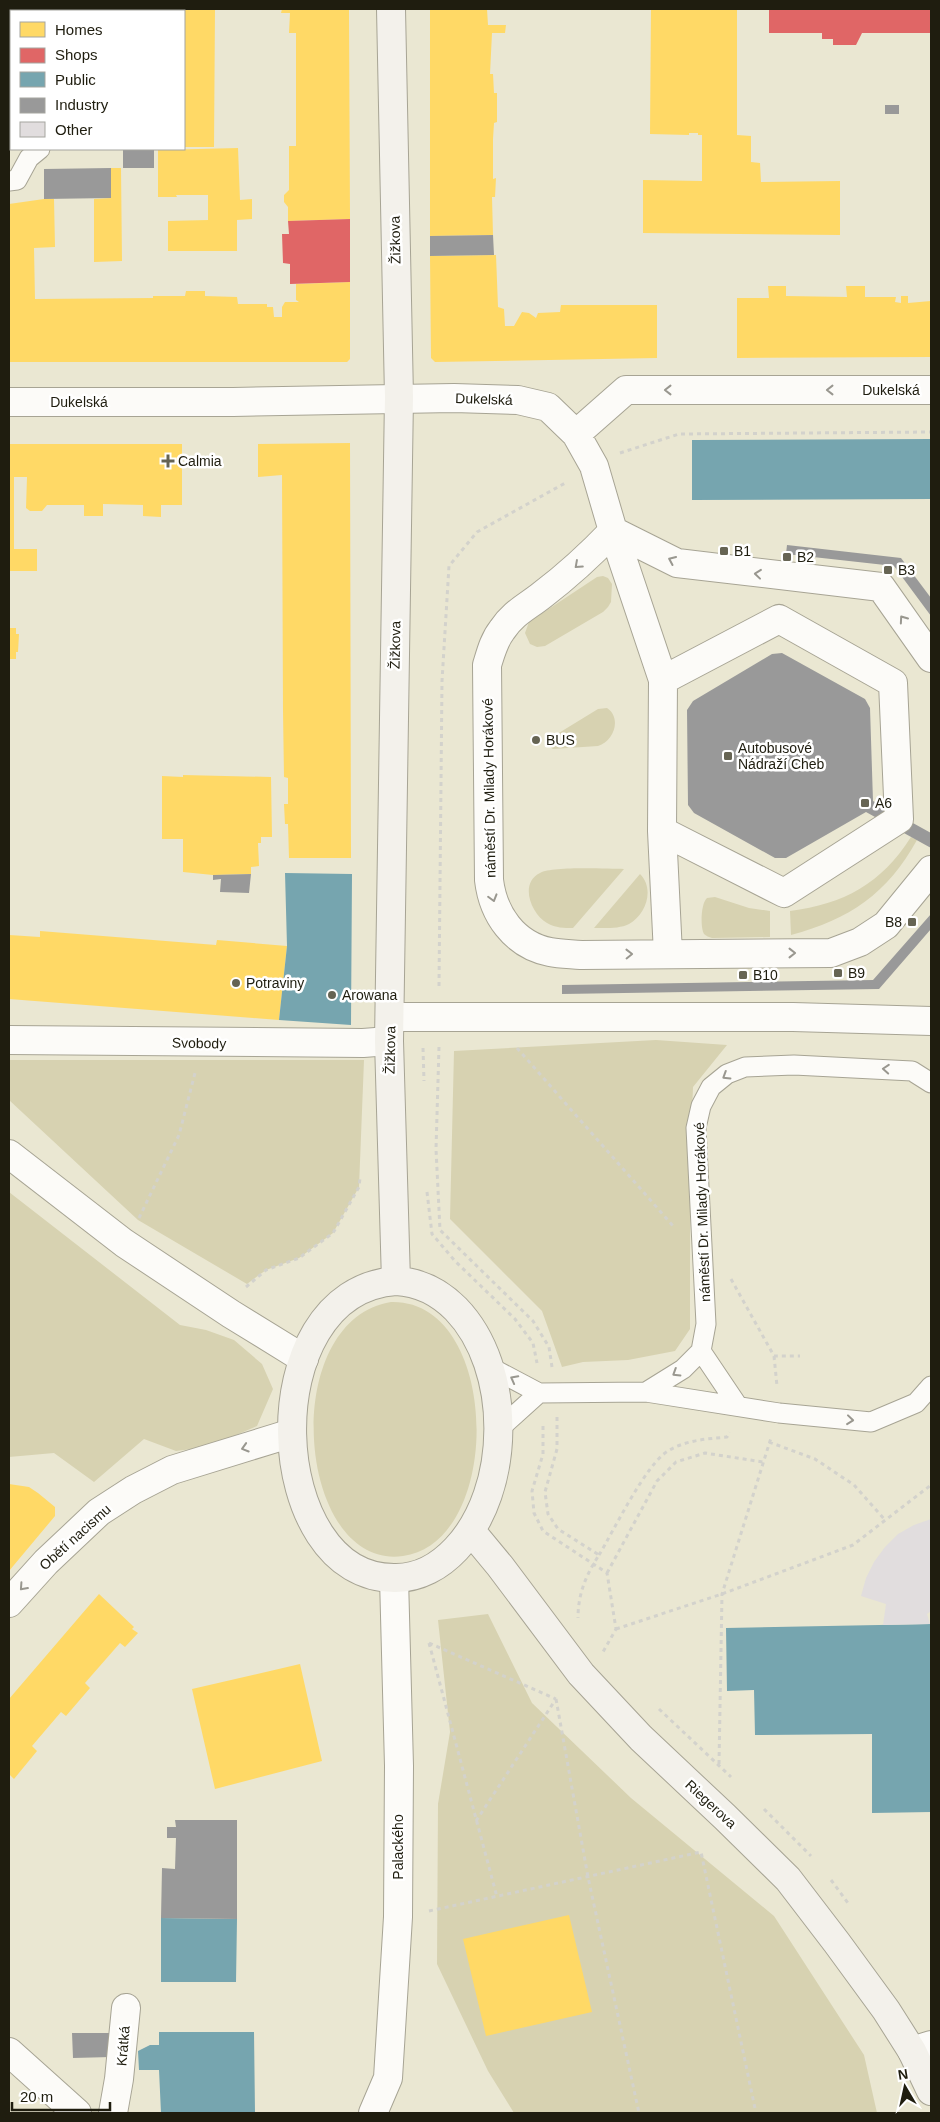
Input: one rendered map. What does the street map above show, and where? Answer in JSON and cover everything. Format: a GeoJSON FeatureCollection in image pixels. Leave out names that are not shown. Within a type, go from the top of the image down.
{"type":"FeatureCollection","features":[{"type":"Feature","properties":{"kind":"street","name":"Žižkova"},"geometry":{"type":"LineString","coordinates":[[390,9],[399,398],[390,1030],[396,1281]]}},
{"type":"Feature","properties":{"kind":"street","name":"Dukelská"},"geometry":{"type":"LineString","coordinates":[[9,402],[233,402],[399,398],[518,400],[548,407],[576,434],[626,390],[931,390]]}},
{"type":"Feature","properties":{"kind":"street"},"geometry":{"type":"LineString","coordinates":[[576,434],[594,466],[613,531],[663,680],[662,831],[668,954]]}},
{"type":"Feature","properties":{"kind":"street"},"geometry":{"type":"LineString","coordinates":[[613,531],[677,563],[720,570],[881,587],[931,658]]}},
{"type":"Feature","properties":{"kind":"street","name":"náměstí Dr. Milady Horákové"},"geometry":{"type":"LineString","coordinates":[[613,531],[569,573],[540,597],[521,608],[502,628],[494,643],[487,665],[491,894],[502,920],[515,935],[536,948],[549,952],[580,955],[831,953],[860,942],[886,925],[931,870]]}},
{"type":"Feature","properties":{"kind":"street"},"geometry":{"type":"LineString","coordinates":[[662,831],[784,894],[899,820],[893,683],[779,619],[663,680]]}},
{"type":"Feature","properties":{"kind":"street"},"geometry":{"type":"LineString","coordinates":[[390,1030],[490,1017],[793,1017],[931,1021]]}},
{"type":"Feature","properties":{"kind":"street","name":"Svobody"},"geometry":{"type":"LineString","coordinates":[[9,1040],[363,1043],[390,1030]]}},
{"type":"Feature","properties":{"kind":"street"},"geometry":{"type":"LineString","coordinates":[[9,1154],[124,1243],[231,1314],[304,1359]]}},
{"type":"Feature","properties":{"kind":"street"},"geometry":{"type":"LineString","coordinates":[[396,1281],[420,1285],[436,1293],[451,1304],[468,1323],[475,1334],[488,1366],[496,1400],[498,1430],[495,1466],[488,1494],[470,1531],[450,1556],[435,1567],[418,1574],[394,1578],[371,1574],[354,1566],[335,1551],[322,1536],[309,1513],[300,1487],[294,1458],[292,1434],[296,1386],[304,1359],[323,1323],[340,1303],[366,1287],[396,1281]]}},
{"type":"Feature","properties":{"kind":"street","name":"Obětí nacismu"},"geometry":{"type":"LineString","coordinates":[[9,1603],[46,1562],[99,1512],[133,1490],[172,1470],[292,1434]]}},
{"type":"Feature","properties":{"kind":"street","name":"Riegerova"},"geometry":{"type":"LineString","coordinates":[[470,1531],[500,1566],[581,1674],[641,1738],[726,1817],[788,1879],[922,2048],[931,2091]]}},
{"type":"Feature","properties":{"kind":"street","name":"Palackého"},"geometry":{"type":"LineString","coordinates":[[373,2113],[388,2078],[398,1917],[399,1766],[394,1578]]}},
{"type":"Feature","properties":{"kind":"street","name":"Krátká"},"geometry":{"type":"LineString","coordinates":[[113,2113],[119,2080],[126,2008]]}},
{"type":"Feature","properties":{"kind":"street"},"geometry":{"type":"LineString","coordinates":[[9,2052],[76,2113]]}},
{"type":"Feature","properties":{"kind":"lane"},"geometry":{"type":"LineString","coordinates":[[9,180],[16,180],[29,158],[39,150]]}},
{"type":"Feature","properties":{"kind":"lane","name":"náměstí Dr. Milady Horákové"},"geometry":{"type":"LineString","coordinates":[[701,1351],[706,1324],[696,1128],[700,1106],[711,1087],[727,1074],[745,1067],[772,1065],[912,1071],[931,1084]]}},
{"type":"Feature","properties":{"kind":"lane"},"geometry":{"type":"LineString","coordinates":[[646,1392],[683,1369],[701,1351],[738,1406]]}},
{"type":"Feature","properties":{"kind":"lane"},"geometry":{"type":"LineString","coordinates":[[488,1366],[539,1393],[646,1392],[779,1412],[871,1422],[916,1403],[931,1386]]}},
{"type":"Feature","properties":{"kind":"lane"},"geometry":{"type":"LineString","coordinates":[[498,1430],[539,1393]]}},
{"type":"Feature","properties":{"kind":"path"},"geometry":{"type":"LineString","coordinates":[[490,1017],[688,1243],[701,1242]]}},
{"type":"Feature","properties":{"kind":"path"},"geometry":{"type":"LineString","coordinates":[[124,1243],[138,1220],[179,1135],[203,1043]]}},
{"type":"Feature","properties":{"kind":"path"},"geometry":{"type":"LineString","coordinates":[[231,1314],[248,1284],[266,1270],[299,1258],[333,1233],[359,1187],[361,1168]]}},
{"type":"Feature","properties":{"kind":"path"},"geometry":{"type":"LineString","coordinates":[[719,1765],[722,1594],[779,1412],[774,1356],[728,1274]]}},
{"type":"Feature","properties":{"kind":"path"},"geometry":{"type":"LineString","coordinates":[[774,1356],[800,1356]]}},
{"type":"Feature","properties":{"kind":"path"},"geometry":{"type":"LineString","coordinates":[[600,1554],[648,1471],[667,1452],[698,1439],[727,1437],[738,1406]]}},
{"type":"Feature","properties":{"kind":"path"},"geometry":{"type":"LineString","coordinates":[[769,1442],[815,1459],[854,1485],[886,1521]]}},
{"type":"Feature","properties":{"kind":"path"},"geometry":{"type":"LineString","coordinates":[[607,1573],[657,1481],[676,1462],[705,1453],[763,1462]]}},
{"type":"Feature","properties":{"kind":"path"},"geometry":{"type":"LineString","coordinates":[[616,1629],[722,1594],[854,1545],[931,1485]]}},
{"type":"Feature","properties":{"kind":"path"},"geometry":{"type":"LineString","coordinates":[[497,1897],[429,1643],[556,1699]]}},
{"type":"Feature","properties":{"kind":"path"},"geometry":{"type":"LineString","coordinates":[[476,1821],[556,1699]]}},
{"type":"Feature","properties":{"kind":"path"},"geometry":{"type":"LineString","coordinates":[[556,1699],[588,1877],[639,2113]]}},
{"type":"Feature","properties":{"kind":"path"},"geometry":{"type":"LineString","coordinates":[[398,1917],[700,1852],[756,2113]]}},
{"type":"Feature","properties":{"kind":"shaded area"},"geometry":{"type":"Polygon","coordinates":[[[603,576],[608,578],[612,584],[611,602],[603,612],[545,646],[537,647],[530,644],[525,633],[529,622],[597,577],[603,576]]]}},
{"type":"Feature","properties":{"kind":"shaded area"},"geometry":{"type":"Polygon","coordinates":[[[607,708],[612,712],[615,723],[612,734],[604,743],[598,746],[553,749],[547,745],[549,739],[598,709],[607,708]]]}},
{"type":"Feature","properties":{"kind":"shaded area"},"geometry":{"type":"Polygon","coordinates":[[[911,837],[917,840],[905,859],[880,890],[849,912],[812,929],[791,935],[790,911],[827,903],[860,889],[887,867],[911,837]]]}},
{"type":"Feature","properties":{"kind":"shaded area"},"geometry":{"type":"Polygon","coordinates":[[[556,869],[624,869],[573,928],[557,927],[547,923],[541,919],[532,906],[529,891],[530,884],[540,873],[556,869]]]}},
{"type":"Feature","properties":{"kind":"shaded area"},"geometry":{"type":"Polygon","coordinates":[[[640,874],[645,880],[648,894],[644,908],[635,920],[621,927],[594,928],[640,874]]]}},
{"type":"Feature","properties":{"kind":"shaded area"},"geometry":{"type":"Polygon","coordinates":[[[715,897],[749,908],[770,911],[770,937],[712,938],[705,935],[702,921],[703,905],[707,898],[715,897]]]}},
{"type":"Feature","properties":{"kind":"shaded area"},"geometry":{"type":"Polygon","coordinates":[[[656,1040],[727,1045],[693,1087],[690,1164],[690,1329],[675,1351],[628,1360],[583,1362],[562,1367],[542,1311],[450,1219],[454,1051],[656,1040]]]}},
{"type":"Feature","properties":{"kind":"shaded area"},"geometry":{"type":"Polygon","coordinates":[[[9,1060],[364,1060],[359,1187],[333,1233],[299,1258],[266,1270],[247,1284],[138,1220],[9,1100],[9,1060]]]}},
{"type":"Feature","properties":{"kind":"shaded area"},"geometry":{"type":"Polygon","coordinates":[[[9,1192],[180,1325],[206,1330],[234,1340],[262,1364],[273,1389],[257,1426],[208,1447],[176,1451],[144,1439],[94,1482],[54,1453],[9,1457],[9,1192]]]}},
{"type":"Feature","properties":{"kind":"shaded area"},"geometry":{"type":"Polygon","coordinates":[[[391,1302],[427,1311],[454,1338],[470,1377],[476,1423],[473,1469],[460,1510],[436,1541],[403,1556],[367,1550],[340,1525],[322,1487],[314,1442],[316,1395],[329,1352],[354,1319],[391,1302]]]}},
{"type":"Feature","properties":{"kind":"shaded area"},"geometry":{"type":"Polygon","coordinates":[[[488,1614],[532,1703],[631,1798],[774,1916],[864,2055],[877,2113],[514,2113],[488,2071],[437,1964],[438,1804],[450,1732],[438,1620],[488,1614]]]}},
{"type":"Feature","properties":{"kind":"building: Homes"},"geometry":{"type":"Polygon","coordinates":[[[87,9],[142,9],[142,10],[87,9]]]}},
{"type":"Feature","properties":{"kind":"building: Homes"},"geometry":{"type":"Polygon","coordinates":[[[215,9],[214,147],[185,147],[185,10],[176,10],[215,9]]]}},
{"type":"Feature","properties":{"kind":"building: Homes"},"geometry":{"type":"Polygon","coordinates":[[[282,9],[349,9],[350,219],[288,221],[288,207],[284,202],[284,195],[289,190],[289,146],[296,146],[296,33],[289,33],[290,13],[281,13],[282,9]]]}},
{"type":"Feature","properties":{"kind":"building: Homes"},"geometry":{"type":"Polygon","coordinates":[[[430,9],[487,9],[488,25],[506,25],[505,33],[492,33],[490,74],[493,74],[494,93],[497,93],[497,122],[494,123],[493,139],[493,179],[496,178],[495,197],[492,197],[493,235],[430,236],[430,9]]]}},
{"type":"Feature","properties":{"kind":"building: Homes"},"geometry":{"type":"Polygon","coordinates":[[[651,9],[737,9],[737,135],[751,136],[751,162],[760,163],[761,182],[840,181],[840,235],[643,233],[643,180],[702,181],[702,135],[698,135],[698,133],[689,133],[689,135],[650,134],[651,9]]]}},
{"type":"Feature","properties":{"kind":"building: Homes"},"geometry":{"type":"Polygon","coordinates":[[[9,107],[10,107],[10,144],[9,107]]]}},
{"type":"Feature","properties":{"kind":"building: Homes"},"geometry":{"type":"Polygon","coordinates":[[[238,148],[240,200],[252,199],[252,219],[237,220],[237,251],[168,251],[168,221],[208,220],[208,195],[158,197],[158,150],[238,148]]]}},
{"type":"Feature","properties":{"kind":"building: Homes"},"geometry":{"type":"Polygon","coordinates":[[[111,168],[121,168],[122,261],[94,262],[94,199],[111,198],[111,168]]]}},
{"type":"Feature","properties":{"kind":"building: Homes"},"geometry":{"type":"Polygon","coordinates":[[[54,199],[55,247],[34,248],[35,299],[153,298],[153,296],[185,296],[186,291],[205,291],[205,296],[237,297],[238,304],[267,304],[267,307],[273,307],[274,317],[282,317],[282,307],[285,302],[299,302],[296,300],[296,284],[350,282],[350,359],[347,362],[9,362],[9,204],[54,199]]]}},
{"type":"Feature","properties":{"kind":"building: Homes"},"geometry":{"type":"Polygon","coordinates":[[[496,255],[498,307],[504,309],[505,326],[514,326],[522,312],[529,313],[536,318],[538,313],[560,312],[561,305],[657,305],[657,358],[435,362],[431,358],[430,256],[496,255]]]}},
{"type":"Feature","properties":{"kind":"building: Homes"},"geometry":{"type":"Polygon","coordinates":[[[768,286],[786,286],[786,296],[847,297],[846,286],[865,286],[865,297],[896,297],[895,302],[901,303],[901,296],[908,296],[908,303],[931,301],[931,357],[737,358],[737,298],[769,298],[768,286]]]}},
{"type":"Feature","properties":{"kind":"building: Homes"},"geometry":{"type":"Polygon","coordinates":[[[350,443],[351,858],[289,858],[288,824],[285,824],[284,804],[288,804],[288,778],[284,777],[282,475],[258,477],[258,444],[350,443]]]}},
{"type":"Feature","properties":{"kind":"building: Homes"},"geometry":{"type":"Polygon","coordinates":[[[9,444],[182,444],[182,505],[161,505],[161,517],[143,516],[143,505],[103,504],[103,516],[84,516],[84,505],[47,505],[42,511],[30,511],[26,508],[27,477],[14,477],[14,549],[37,549],[37,571],[9,571],[9,444]]]}},
{"type":"Feature","properties":{"kind":"building: Homes"},"geometry":{"type":"Polygon","coordinates":[[[9,628],[16,628],[16,634],[19,634],[16,659],[9,659],[9,628]]]}},
{"type":"Feature","properties":{"kind":"building: Homes"},"geometry":{"type":"Polygon","coordinates":[[[183,775],[271,777],[272,837],[261,837],[261,843],[258,843],[259,866],[251,867],[251,874],[213,875],[183,872],[183,839],[162,839],[162,776],[183,777],[183,775]]]}},
{"type":"Feature","properties":{"kind":"building: Homes"},"geometry":{"type":"Polygon","coordinates":[[[40,931],[216,945],[217,940],[287,946],[279,1020],[9,999],[9,935],[40,937],[40,931]]]}},
{"type":"Feature","properties":{"kind":"building: Homes"},"geometry":{"type":"Polygon","coordinates":[[[9,1484],[29,1487],[38,1493],[55,1507],[55,1516],[9,1571],[9,1484]]]}},
{"type":"Feature","properties":{"kind":"building: Homes"},"geometry":{"type":"Polygon","coordinates":[[[99,1594],[138,1633],[125,1647],[120,1643],[85,1683],[90,1688],[66,1716],[61,1712],[32,1746],[37,1751],[14,1779],[9,1774],[9,1699],[99,1594]]]}},
{"type":"Feature","properties":{"kind":"building: Homes"},"geometry":{"type":"Polygon","coordinates":[[[300,1664],[322,1761],[215,1789],[192,1689],[300,1664]]]}},
{"type":"Feature","properties":{"kind":"building: Homes"},"geometry":{"type":"Polygon","coordinates":[[[569,1915],[592,2012],[486,2036],[463,1939],[569,1915]]]}},
{"type":"Feature","properties":{"kind":"building: Shops"},"geometry":{"type":"Polygon","coordinates":[[[769,9],[931,9],[931,33],[862,33],[856,45],[833,45],[833,39],[822,39],[822,33],[769,33],[769,9]]]}},
{"type":"Feature","properties":{"kind":"building: Shops"},"geometry":{"type":"Polygon","coordinates":[[[350,219],[350,282],[290,284],[290,264],[283,263],[282,234],[289,234],[288,221],[350,219]]]}},
{"type":"Feature","properties":{"kind":"building: Public"},"geometry":{"type":"Polygon","coordinates":[[[931,439],[931,499],[692,500],[692,440],[931,439]]]}},
{"type":"Feature","properties":{"kind":"building: Public"},"geometry":{"type":"Polygon","coordinates":[[[798,723],[818,756],[799,790],[761,790],[741,757],[747,747],[735,741],[742,727],[754,734],[760,724],[798,723]]]}},
{"type":"Feature","properties":{"kind":"building: Public"},"geometry":{"type":"Polygon","coordinates":[[[285,873],[352,874],[351,1025],[279,1020],[287,946],[285,873]]]}},
{"type":"Feature","properties":{"kind":"building: Public"},"geometry":{"type":"Polygon","coordinates":[[[931,1624],[931,1812],[872,1813],[872,1734],[755,1735],[754,1690],[727,1691],[726,1628],[931,1624]]]}},
{"type":"Feature","properties":{"kind":"building: Public"},"geometry":{"type":"Polygon","coordinates":[[[161,1918],[237,1919],[236,1982],[161,1982],[161,1918]]]}},
{"type":"Feature","properties":{"kind":"building: Public"},"geometry":{"type":"Polygon","coordinates":[[[159,2032],[254,2032],[255,2113],[161,2113],[159,2070],[139,2070],[138,2051],[150,2045],[159,2045],[159,2032]]]}},
{"type":"Feature","properties":{"kind":"building: Industry"},"geometry":{"type":"Polygon","coordinates":[[[885,105],[899,105],[899,114],[885,114],[885,105]]]}},
{"type":"Feature","properties":{"kind":"building: Industry"},"geometry":{"type":"Polygon","coordinates":[[[123,150],[154,150],[154,168],[123,168],[123,150]]]}},
{"type":"Feature","properties":{"kind":"building: Industry"},"geometry":{"type":"Polygon","coordinates":[[[111,168],[111,198],[44,199],[44,169],[111,168]]]}},
{"type":"Feature","properties":{"kind":"building: Industry"},"geometry":{"type":"Polygon","coordinates":[[[493,235],[494,255],[430,256],[430,236],[493,235]]]}},
{"type":"Feature","properties":{"kind":"building: Industry"},"geometry":{"type":"Polygon","coordinates":[[[787,545],[901,558],[931,598],[931,616],[894,566],[786,554],[787,545]]]}},
{"type":"Feature","properties":{"kind":"building: Industry"},"geometry":{"type":"Polygon","coordinates":[[[782,653],[865,699],[870,708],[873,801],[931,833],[931,848],[866,812],[786,858],[775,858],[694,813],[688,805],[687,710],[693,701],[772,654],[782,653]]]}},
{"type":"Feature","properties":{"kind":"building: Industry"},"geometry":{"type":"Polygon","coordinates":[[[251,874],[249,893],[220,892],[221,879],[213,880],[213,875],[251,874]]]}},
{"type":"Feature","properties":{"kind":"building: Industry"},"geometry":{"type":"Polygon","coordinates":[[[931,914],[931,929],[879,989],[562,994],[562,985],[873,980],[931,914]]]}},
{"type":"Feature","properties":{"kind":"building: Industry"},"geometry":{"type":"Polygon","coordinates":[[[175,1820],[237,1820],[237,1919],[161,1918],[162,1868],[175,1869],[176,1838],[167,1838],[167,1827],[176,1827],[175,1820]]]}},
{"type":"Feature","properties":{"kind":"building: Industry"},"geometry":{"type":"Polygon","coordinates":[[[72,2033],[111,2033],[111,2057],[73,2058],[72,2033]]]}},
{"type":"Feature","properties":{"kind":"building: Other"},"geometry":{"type":"Polygon","coordinates":[[[931,1519],[931,1611],[927,1614],[930,1624],[883,1625],[886,1604],[861,1596],[866,1578],[874,1562],[898,1534],[914,1525],[931,1519]]]}},
{"type":"Feature","properties":{"kind":"place","name":"Calmia"},"geometry":{"type":"Point","coordinates":[168,461]}},
{"type":"Feature","properties":{"kind":"place","name":"B1"},"geometry":{"type":"Point","coordinates":[724,551]}},
{"type":"Feature","properties":{"kind":"place","name":"B2"},"geometry":{"type":"Point","coordinates":[787,557]}},
{"type":"Feature","properties":{"kind":"place","name":"B3"},"geometry":{"type":"Point","coordinates":[888,570]}},
{"type":"Feature","properties":{"kind":"place","name":"BUS"},"geometry":{"type":"Point","coordinates":[536,740]}},
{"type":"Feature","properties":{"kind":"place","name":"Autobusové Nádraží Cheb"},"geometry":{"type":"Point","coordinates":[728,756]}},
{"type":"Feature","properties":{"kind":"place","name":"A6"},"geometry":{"type":"Point","coordinates":[865,803]}},
{"type":"Feature","properties":{"kind":"place","name":"B8"},"geometry":{"type":"Point","coordinates":[912,922]}},
{"type":"Feature","properties":{"kind":"place","name":"B9"},"geometry":{"type":"Point","coordinates":[838,973]}},
{"type":"Feature","properties":{"kind":"place","name":"B10"},"geometry":{"type":"Point","coordinates":[743,975]}},
{"type":"Feature","properties":{"kind":"place","name":"Potraviny"},"geometry":{"type":"Point","coordinates":[236,983]}},
{"type":"Feature","properties":{"kind":"place","name":"Arowana"},"geometry":{"type":"Point","coordinates":[332,995]}}]}
